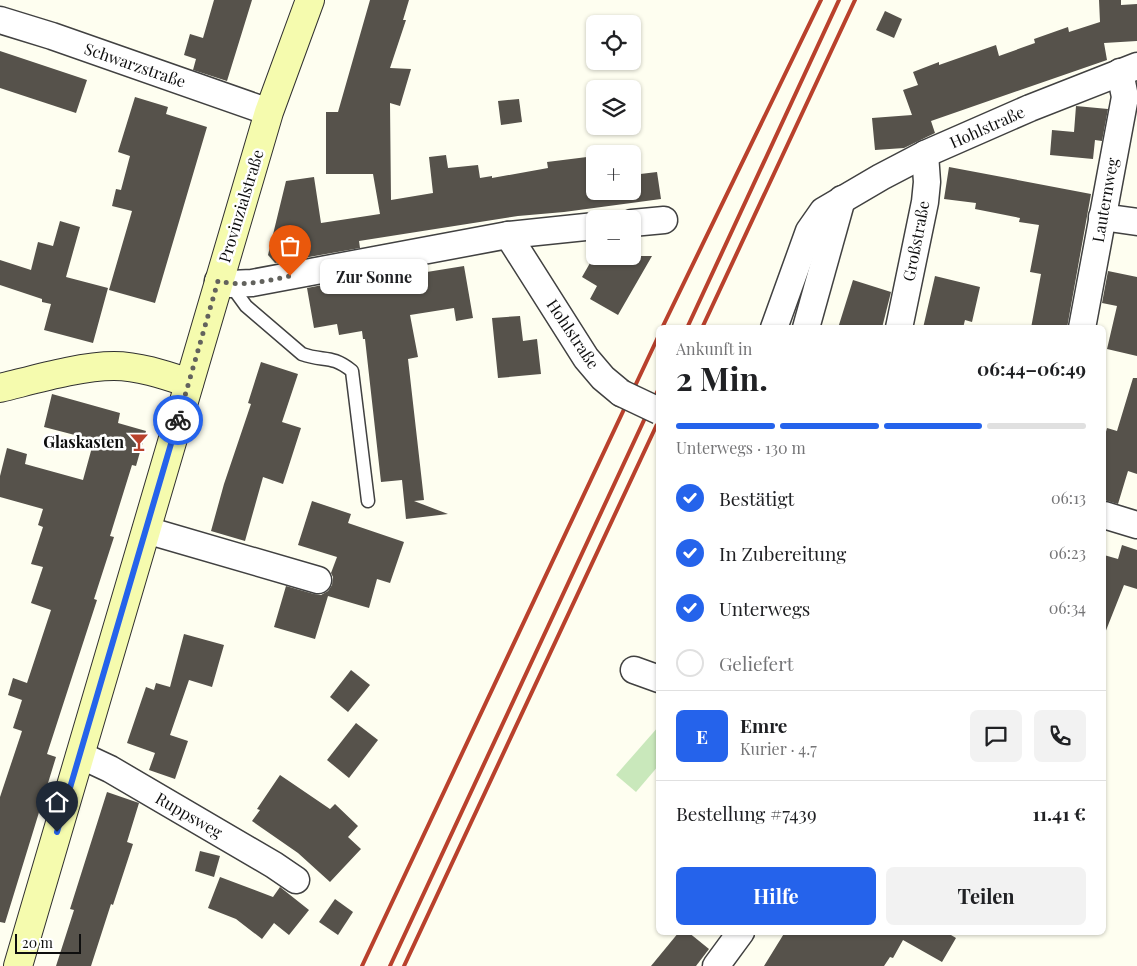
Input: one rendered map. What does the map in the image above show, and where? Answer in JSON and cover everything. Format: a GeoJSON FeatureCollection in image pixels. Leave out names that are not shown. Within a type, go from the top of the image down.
{"type":"FeatureCollection","features":[{"type":"Feature","properties":{"kind":"street","name":"Provinzialstraße"},"geometry":{"type":"LineString","coordinates":[[18,966],[189,383],[224,283],[268,112],[310,0]]}},
{"type":"Feature","properties":{"kind":"street","name":"Schwarzstraße"},"geometry":{"type":"LineString","coordinates":[[0,20],[52,36],[268,112]]}},
{"type":"Feature","properties":{"kind":"street","name":"Hohlstraße"},"geometry":{"type":"LineString","coordinates":[[775,325],[809,231],[823,211],[925,154],[1030,108],[1129,69]]}},
{"type":"Feature","properties":{"kind":"street","name":"Lauternweg"},"geometry":{"type":"LineString","coordinates":[[1083,325],[1129,69]]}},
{"type":"Feature","properties":{"kind":"street","name":"Großstraße"},"geometry":{"type":"LineString","coordinates":[[899,325],[925,202],[927,182],[925,154]]}},
{"type":"Feature","properties":{"kind":"street"},"geometry":{"type":"LineString","coordinates":[[807,325],[842,199]]}},
{"type":"Feature","properties":{"kind":"street"},"geometry":{"type":"LineString","coordinates":[[1102,217],[1137,222]]}},
{"type":"Feature","properties":{"kind":"street"},"geometry":{"type":"LineString","coordinates":[[641,222],[664,220]]}},
{"type":"Feature","properties":{"kind":"street"},"geometry":{"type":"LineString","coordinates":[[224,283],[252,284],[508,235],[586,227]]}},
{"type":"Feature","properties":{"kind":"street","name":"Hohlstraße"},"geometry":{"type":"LineString","coordinates":[[508,235],[586,358],[603,378],[621,393],[656,410]]}},
{"type":"Feature","properties":{"kind":"street"},"geometry":{"type":"LineString","coordinates":[[0,388],[86,369],[114,366],[154,372],[189,383]]}},
{"type":"Feature","properties":{"kind":"street"},"geometry":{"type":"LineString","coordinates":[[1106,516],[1137,526]]}},
{"type":"Feature","properties":{"kind":"street"},"geometry":{"type":"LineString","coordinates":[[146,530],[318,580]]}},
{"type":"Feature","properties":{"kind":"street"},"geometry":{"type":"LineString","coordinates":[[634,670],[656,678]]}},
{"type":"Feature","properties":{"kind":"street","name":"Ruppsweg"},"geometry":{"type":"LineString","coordinates":[[80,755],[110,769],[274,865],[296,880]]}},
{"type":"Feature","properties":{"kind":"street"},"geometry":{"type":"LineString","coordinates":[[716,966],[739,935]]}},
{"type":"Feature","properties":{"kind":"lane","name":"Provinzialstraße"},"geometry":{"type":"LineString","coordinates":[[224,283],[246,306],[302,354],[310,357],[333,359],[352,371],[368,501]]}},
{"type":"Feature","properties":{"kind":"green space"},"geometry":{"type":"Polygon","coordinates":[[[656,729],[656,769],[636,792],[616,775],[656,729]]]}},
{"type":"Feature","properties":{"kind":"building"},"geometry":{"type":"Polygon","coordinates":[[[214,0],[252,0],[227,81],[193,70],[196,59],[184,55],[190,34],[203,38],[214,0]]]}},
{"type":"Feature","properties":{"kind":"building"},"geometry":{"type":"Polygon","coordinates":[[[370,0],[409,0],[403,20],[406,20],[390,68],[411,69],[400,106],[390,103],[391,200],[433,193],[429,157],[446,155],[448,168],[478,165],[480,178],[492,176],[492,178],[548,168],[547,162],[586,157],[586,200],[641,200],[641,174],[657,172],[661,199],[518,216],[359,241],[360,248],[275,263],[268,255],[286,181],[314,177],[321,223],[380,214],[373,174],[326,174],[326,112],[338,112],[370,0]]]}},
{"type":"Feature","properties":{"kind":"building"},"geometry":{"type":"Polygon","coordinates":[[[1099,0],[1121,0],[1121,5],[1137,4],[1137,41],[1104,43],[1107,60],[931,121],[935,133],[904,148],[875,150],[872,118],[912,115],[903,90],[918,85],[913,72],[996,45],[999,56],[1035,43],[1034,39],[1068,27],[1069,32],[1100,22],[1099,0]]]}},
{"type":"Feature","properties":{"kind":"building"},"geometry":{"type":"Polygon","coordinates":[[[885,11],[902,19],[894,38],[876,30],[885,11]]]}},
{"type":"Feature","properties":{"kind":"building"},"geometry":{"type":"Polygon","coordinates":[[[0,51],[87,80],[76,113],[0,88],[0,51]]]}},
{"type":"Feature","properties":{"kind":"building"},"geometry":{"type":"Polygon","coordinates":[[[135,97],[168,107],[166,114],[207,127],[155,303],[109,290],[132,211],[112,206],[116,189],[121,190],[130,156],[118,152],[135,97]]]}},
{"type":"Feature","properties":{"kind":"building"},"geometry":{"type":"Polygon","coordinates":[[[519,99],[522,122],[501,125],[498,101],[519,99]]]}},
{"type":"Feature","properties":{"kind":"building"},"geometry":{"type":"Polygon","coordinates":[[[1076,106],[1108,109],[1102,141],[1095,140],[1093,159],[1050,155],[1052,130],[1074,132],[1076,106]]]}},
{"type":"Feature","properties":{"kind":"building"},"geometry":{"type":"Polygon","coordinates":[[[949,167],[1091,194],[1068,325],[1032,325],[1041,274],[1030,272],[1039,225],[1019,222],[1020,218],[975,209],[976,203],[944,199],[949,167]]]}},
{"type":"Feature","properties":{"kind":"building"},"geometry":{"type":"Polygon","coordinates":[[[60,221],[80,227],[66,277],[108,288],[93,343],[44,330],[51,304],[42,302],[42,299],[0,285],[0,260],[31,270],[38,242],[53,246],[60,221]]]}},
{"type":"Feature","properties":{"kind":"building"},"geometry":{"type":"Polygon","coordinates":[[[641,256],[652,256],[618,315],[590,299],[597,286],[582,277],[589,265],[641,265],[641,256]]]}},
{"type":"Feature","properties":{"kind":"building"},"geometry":{"type":"Polygon","coordinates":[[[464,266],[473,318],[456,321],[454,308],[410,315],[418,357],[408,359],[424,500],[414,501],[448,514],[406,519],[402,480],[381,482],[365,339],[363,339],[362,331],[339,335],[337,324],[314,328],[307,288],[364,277],[365,282],[464,266]]]}},
{"type":"Feature","properties":{"kind":"building"},"geometry":{"type":"Polygon","coordinates":[[[1108,271],[1137,277],[1137,356],[1107,349],[1117,306],[1102,303],[1108,271]]]}},
{"type":"Feature","properties":{"kind":"building"},"geometry":{"type":"Polygon","coordinates":[[[935,276],[980,287],[972,322],[965,320],[964,325],[924,325],[935,276]]]}},
{"type":"Feature","properties":{"kind":"building"},"geometry":{"type":"Polygon","coordinates":[[[853,280],[891,292],[883,325],[839,325],[853,280]]]}},
{"type":"Feature","properties":{"kind":"building"},"geometry":{"type":"Polygon","coordinates":[[[520,316],[523,341],[537,339],[541,374],[498,378],[492,318],[520,316]]]}},
{"type":"Feature","properties":{"kind":"building"},"geometry":{"type":"Polygon","coordinates":[[[261,362],[298,374],[282,422],[301,428],[283,484],[263,477],[245,541],[211,531],[224,484],[251,404],[248,403],[261,362]]]}},
{"type":"Feature","properties":{"kind":"building"},"geometry":{"type":"Polygon","coordinates":[[[1133,378],[1137,378],[1137,474],[1128,471],[1118,504],[1106,501],[1106,432],[1107,428],[1117,431],[1133,378]]]}},
{"type":"Feature","properties":{"kind":"building"},"geometry":{"type":"Polygon","coordinates":[[[52,394],[120,413],[118,423],[146,431],[136,466],[132,465],[110,536],[114,537],[94,599],[97,600],[47,754],[56,757],[5,923],[0,922],[0,797],[22,731],[13,728],[22,700],[8,695],[13,678],[27,683],[51,610],[31,603],[43,567],[31,564],[43,527],[38,525],[43,509],[0,497],[0,476],[7,448],[27,454],[25,464],[83,480],[94,440],[44,427],[52,394]]]}},
{"type":"Feature","properties":{"kind":"building"},"geometry":{"type":"Polygon","coordinates":[[[312,501],[351,514],[348,523],[404,542],[390,583],[377,579],[369,608],[328,596],[315,639],[274,627],[286,586],[321,595],[328,591],[332,585],[333,577],[331,573],[337,557],[298,545],[312,501]]]}},
{"type":"Feature","properties":{"kind":"building"},"geometry":{"type":"Polygon","coordinates":[[[1122,545],[1137,550],[1137,589],[1124,585],[1106,630],[1106,556],[1118,559],[1122,545]]]}},
{"type":"Feature","properties":{"kind":"building"},"geometry":{"type":"Polygon","coordinates":[[[184,634],[224,645],[212,687],[189,680],[170,735],[188,741],[175,779],[149,770],[155,753],[127,743],[146,687],[154,690],[156,683],[170,687],[184,634]]]}},
{"type":"Feature","properties":{"kind":"building"},"geometry":{"type":"Polygon","coordinates":[[[351,670],[370,685],[348,712],[330,697],[351,670]]]}},
{"type":"Feature","properties":{"kind":"building"},"geometry":{"type":"Polygon","coordinates":[[[356,723],[378,740],[349,778],[327,760],[356,723]]]}},
{"type":"Feature","properties":{"kind":"building"},"geometry":{"type":"Polygon","coordinates":[[[280,775],[330,809],[335,804],[358,826],[348,837],[361,849],[330,882],[298,853],[252,821],[260,810],[257,809],[280,775]]]}},
{"type":"Feature","properties":{"kind":"building"},"geometry":{"type":"Polygon","coordinates":[[[107,792],[139,803],[127,842],[133,844],[91,966],[56,966],[74,910],[70,909],[107,792]]]}},
{"type":"Feature","properties":{"kind":"building"},"geometry":{"type":"Polygon","coordinates":[[[200,851],[220,856],[214,877],[195,871],[200,851]]]}},
{"type":"Feature","properties":{"kind":"building"},"geometry":{"type":"Polygon","coordinates":[[[220,877],[273,897],[280,887],[309,910],[289,935],[274,923],[262,939],[236,919],[208,908],[220,877]]]}},
{"type":"Feature","properties":{"kind":"building"},"geometry":{"type":"Polygon","coordinates":[[[335,899],[353,912],[338,935],[319,922],[335,899]]]}},
{"type":"Feature","properties":{"kind":"building"},"geometry":{"type":"Polygon","coordinates":[[[677,935],[692,935],[709,949],[696,966],[651,966],[677,935]]]}},
{"type":"Feature","properties":{"kind":"building"},"geometry":{"type":"Polygon","coordinates":[[[783,935],[951,935],[956,938],[942,962],[903,940],[893,958],[890,957],[884,966],[764,966],[783,935]]]}},
{"type":"Feature","properties":{"kind":"railway"},"geometry":{"type":"LineString","coordinates":[[663,325],[821,0]]}},
{"type":"Feature","properties":{"kind":"railway"},"geometry":{"type":"LineString","coordinates":[[688,325],[839,0]]}},
{"type":"Feature","properties":{"kind":"railway"},"geometry":{"type":"LineString","coordinates":[[703,325],[855,0]]}},
{"type":"Feature","properties":{"kind":"railway"},"geometry":{"type":"LineString","coordinates":[[362,966],[656,341]]}},
{"type":"Feature","properties":{"kind":"railway"},"geometry":{"type":"LineString","coordinates":[[390,966],[656,394]]}},
{"type":"Feature","properties":{"kind":"railway"},"geometry":{"type":"LineString","coordinates":[[404,966],[656,426]]}},
{"type":"Feature","properties":{"kind":"way so far"},"geometry":{"type":"LineString","coordinates":[[178,420],[218,281],[230,284],[252,284],[290,276]]}},
{"type":"Feature","properties":{"kind":"place","name":"Zur Sonne"},"geometry":{"type":"Point","coordinates":[290,276]}},
{"type":"Feature","properties":{"kind":"place","name":"Glaskasten"},"geometry":{"type":"Point","coordinates":[139,442]}},
{"type":"Feature","properties":{"kind":"route"},"geometry":{"type":"LineString","coordinates":[[57,832],[178,420]]}}]}
